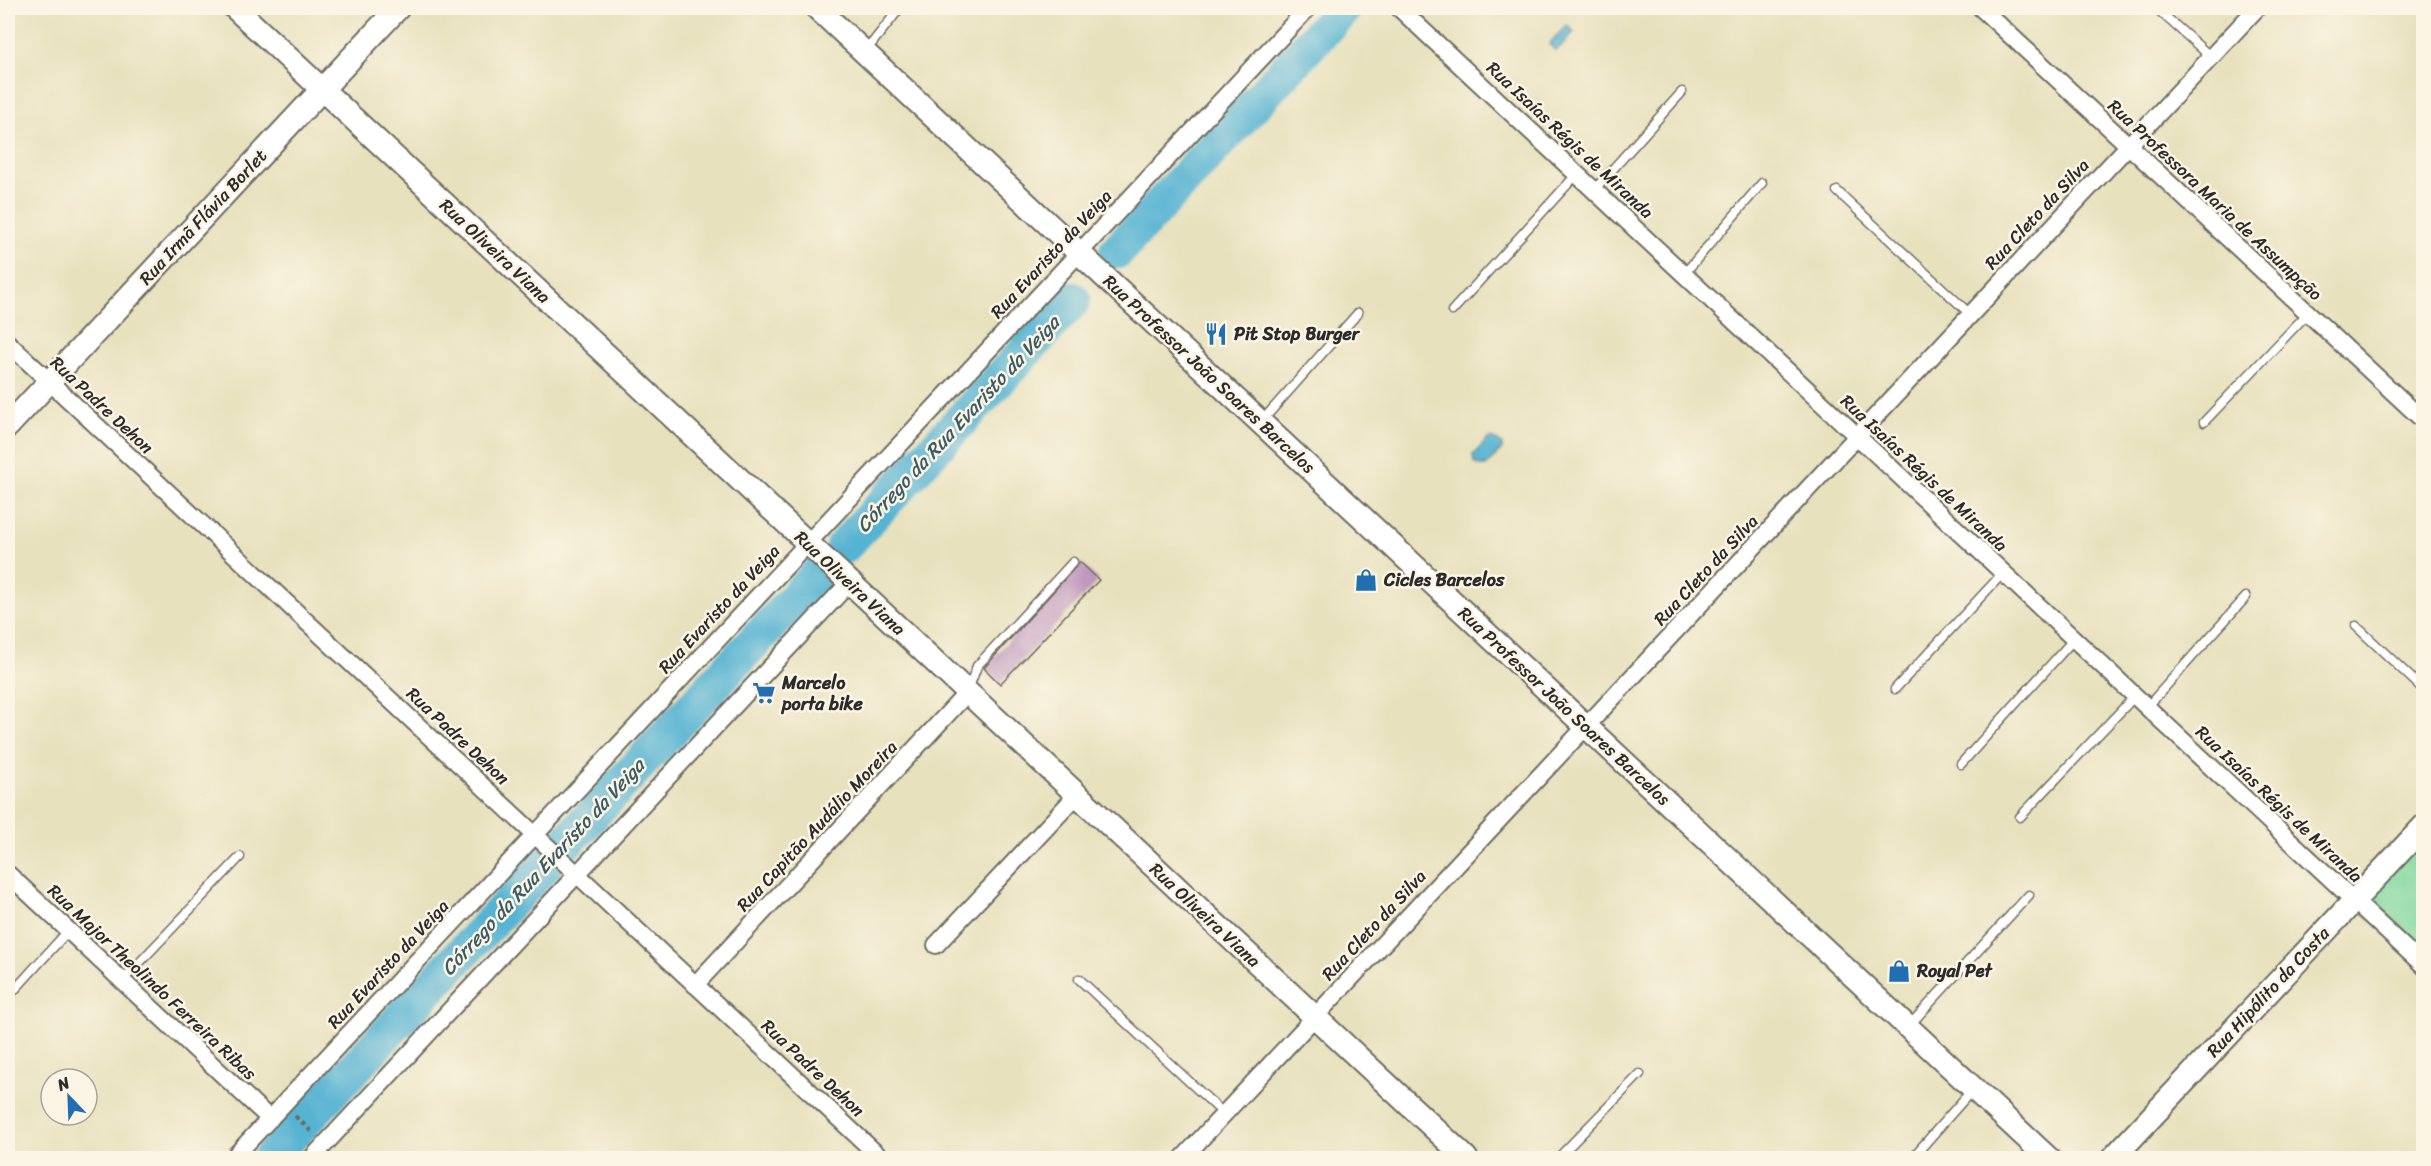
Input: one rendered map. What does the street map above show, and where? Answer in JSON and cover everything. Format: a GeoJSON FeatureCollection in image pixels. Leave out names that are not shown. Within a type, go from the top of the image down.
{"type":"FeatureCollection","features":[{"type":"Feature","properties":{"kind":"main road","name":"Rua Oliveira Viana"},"geometry":{"type":"LineString","coordinates":[[235,8],[1466,1158]]}},
{"type":"Feature","properties":{"kind":"main road","name":"Rua Irmã Flávia Borlet"},"geometry":{"type":"LineString","coordinates":[[8,426],[398,8]]}},
{"type":"Feature","properties":{"kind":"main road","name":"Rua Professor João Soares Barcelos"},"geometry":{"type":"LineString","coordinates":[[817,8],[2048,1158]]}},
{"type":"Feature","properties":{"kind":"main road","name":"Rua Hipólito da Costa"},"geometry":{"type":"LineString","coordinates":[[2114,1158],[2424,826]]}},
{"type":"Feature","properties":{"kind":"street","name":"Rua Evaristo da Veiga"},"geometry":{"type":"LineString","coordinates":[[233,1158],[1308,8]]}},
{"type":"Feature","properties":{"kind":"street","name":"Rua Isaías Régis de Miranda"},"geometry":{"type":"LineString","coordinates":[[1399,8],[2424,966]]}},
{"type":"Feature","properties":{"kind":"street","name":"Rua Professora Maria de Assumpção"},"geometry":{"type":"LineString","coordinates":[[1981,8],[2424,421]]}},
{"type":"Feature","properties":{"kind":"street","name":"Rua Cleto da Silva"},"geometry":{"type":"LineString","coordinates":[[1183,1158],[2257,8]]}},
{"type":"Feature","properties":{"kind":"street","name":"Rua Padre Dehon"},"geometry":{"type":"LineString","coordinates":[[8,343],[881,1158]]}},
{"type":"Feature","properties":{"kind":"street"},"geometry":{"type":"LineString","coordinates":[[312,1158],[849,583]]}},
{"type":"Feature","properties":{"kind":"street","name":"Rua Capitão Audálio Moreira"},"geometry":{"type":"LineString","coordinates":[[695,985],[967,693]]}},
{"type":"Feature","properties":{"kind":"street"},"geometry":{"type":"LineString","coordinates":[[936,945],[1077,795]]}},
{"type":"Feature","properties":{"kind":"street","name":"Rua Major Theolindo Ferreira Ribas"},"geometry":{"type":"LineString","coordinates":[[8,874],[270,1119]]}},
{"type":"Feature","properties":{"kind":"lane"},"geometry":{"type":"LineString","coordinates":[[865,52],[900,8]]}},
{"type":"Feature","properties":{"kind":"lane"},"geometry":{"type":"LineString","coordinates":[[2156,8],[2211,57]]}},
{"type":"Feature","properties":{"kind":"lane"},"geometry":{"type":"LineString","coordinates":[[1594,190],[1682,92]]}},
{"type":"Feature","properties":{"kind":"lane"},"geometry":{"type":"LineString","coordinates":[[1452,311],[1577,174]]}},
{"type":"Feature","properties":{"kind":"lane"},"geometry":{"type":"LineString","coordinates":[[1684,274],[1762,183]]}},
{"type":"Feature","properties":{"kind":"lane"},"geometry":{"type":"LineString","coordinates":[[1837,191],[1970,314]]}},
{"type":"Feature","properties":{"kind":"lane"},"geometry":{"type":"LineString","coordinates":[[1261,423],[1358,313]]}},
{"type":"Feature","properties":{"kind":"lane"},"geometry":{"type":"LineString","coordinates":[[2204,422],[2308,313]]}},
{"type":"Feature","properties":{"kind":"lane"},"geometry":{"type":"LineString","coordinates":[[967,693],[977,666],[1074,562]]}},
{"type":"Feature","properties":{"kind":"lane"},"geometry":{"type":"LineString","coordinates":[[1894,689],[2003,573]]}},
{"type":"Feature","properties":{"kind":"lane"},"geometry":{"type":"LineString","coordinates":[[2020,817],[2246,597]]}},
{"type":"Feature","properties":{"kind":"lane"},"geometry":{"type":"LineString","coordinates":[[2356,626],[2424,690]]}},
{"type":"Feature","properties":{"kind":"lane"},"geometry":{"type":"LineString","coordinates":[[1960,764],[2074,639]]}},
{"type":"Feature","properties":{"kind":"lane"},"geometry":{"type":"LineString","coordinates":[[122,981],[240,857]]}},
{"type":"Feature","properties":{"kind":"lane"},"geometry":{"type":"LineString","coordinates":[[1908,1028],[2029,895]]}},
{"type":"Feature","properties":{"kind":"lane"},"geometry":{"type":"LineString","coordinates":[[8,998],[68,931]]}},
{"type":"Feature","properties":{"kind":"lane"},"geometry":{"type":"LineString","coordinates":[[1079,979],[1224,1114]]}},
{"type":"Feature","properties":{"kind":"lane"},"geometry":{"type":"LineString","coordinates":[[1557,1158],[1640,1074]]}},
{"type":"Feature","properties":{"kind":"lane"},"geometry":{"type":"LineString","coordinates":[[1914,1156],[1973,1089]]}},
{"type":"Feature","properties":{"kind":"path"},"geometry":{"type":"LineString","coordinates":[[283,1105],[326,1145]]}},
{"type":"Feature","properties":{"kind":"green space"},"geometry":{"type":"Polygon","coordinates":[[[2423,837],[2423,948],[2368,896],[2423,837]]]}},
{"type":"Feature","properties":{"kind":"water"},"geometry":{"type":"Polygon","coordinates":[[[1567,25],[1574,32],[1556,51],[1549,44],[1567,25]]]}},
{"type":"Feature","properties":{"kind":"water"},"geometry":{"type":"Polygon","coordinates":[[[1489,438],[1498,441],[1502,449],[1486,466],[1474,463],[1473,455],[1489,438]]]}},
{"type":"Feature","properties":{"kind":"building"},"geometry":{"type":"Polygon","coordinates":[[[1080,562],[1099,580],[1000,684],[984,668],[1080,562]]]}},
{"type":"Feature","properties":{"kind":"waterway","name":"Córrego da Rua Evaristo da Veiga"},"geometry":{"type":"LineString","coordinates":[[1117,251],[1344,8]]}},
{"type":"Feature","properties":{"kind":"waterway","name":"Córrego da Rua Evaristo da Veiga"},"geometry":{"type":"LineString","coordinates":[[843,547],[1073,300]]}},
{"type":"Feature","properties":{"kind":"waterway","name":"Córrego da Rua Evaristo da Veiga"},"geometry":{"type":"LineString","coordinates":[[270,1158],[816,576]]}},
{"type":"Feature","properties":{"kind":"place","name":"Pit Stop Burger"},"geometry":{"type":"Point","coordinates":[1216,334]}},
{"type":"Feature","properties":{"kind":"place","name":"Cicles Barcelos"},"geometry":{"type":"Point","coordinates":[1366,580]}},
{"type":"Feature","properties":{"kind":"place","name":"Marcelo porta bike"},"geometry":{"type":"Point","coordinates":[764,693]}},
{"type":"Feature","properties":{"kind":"place","name":"Royal Pet"},"geometry":{"type":"Point","coordinates":[1899,971]}}]}
